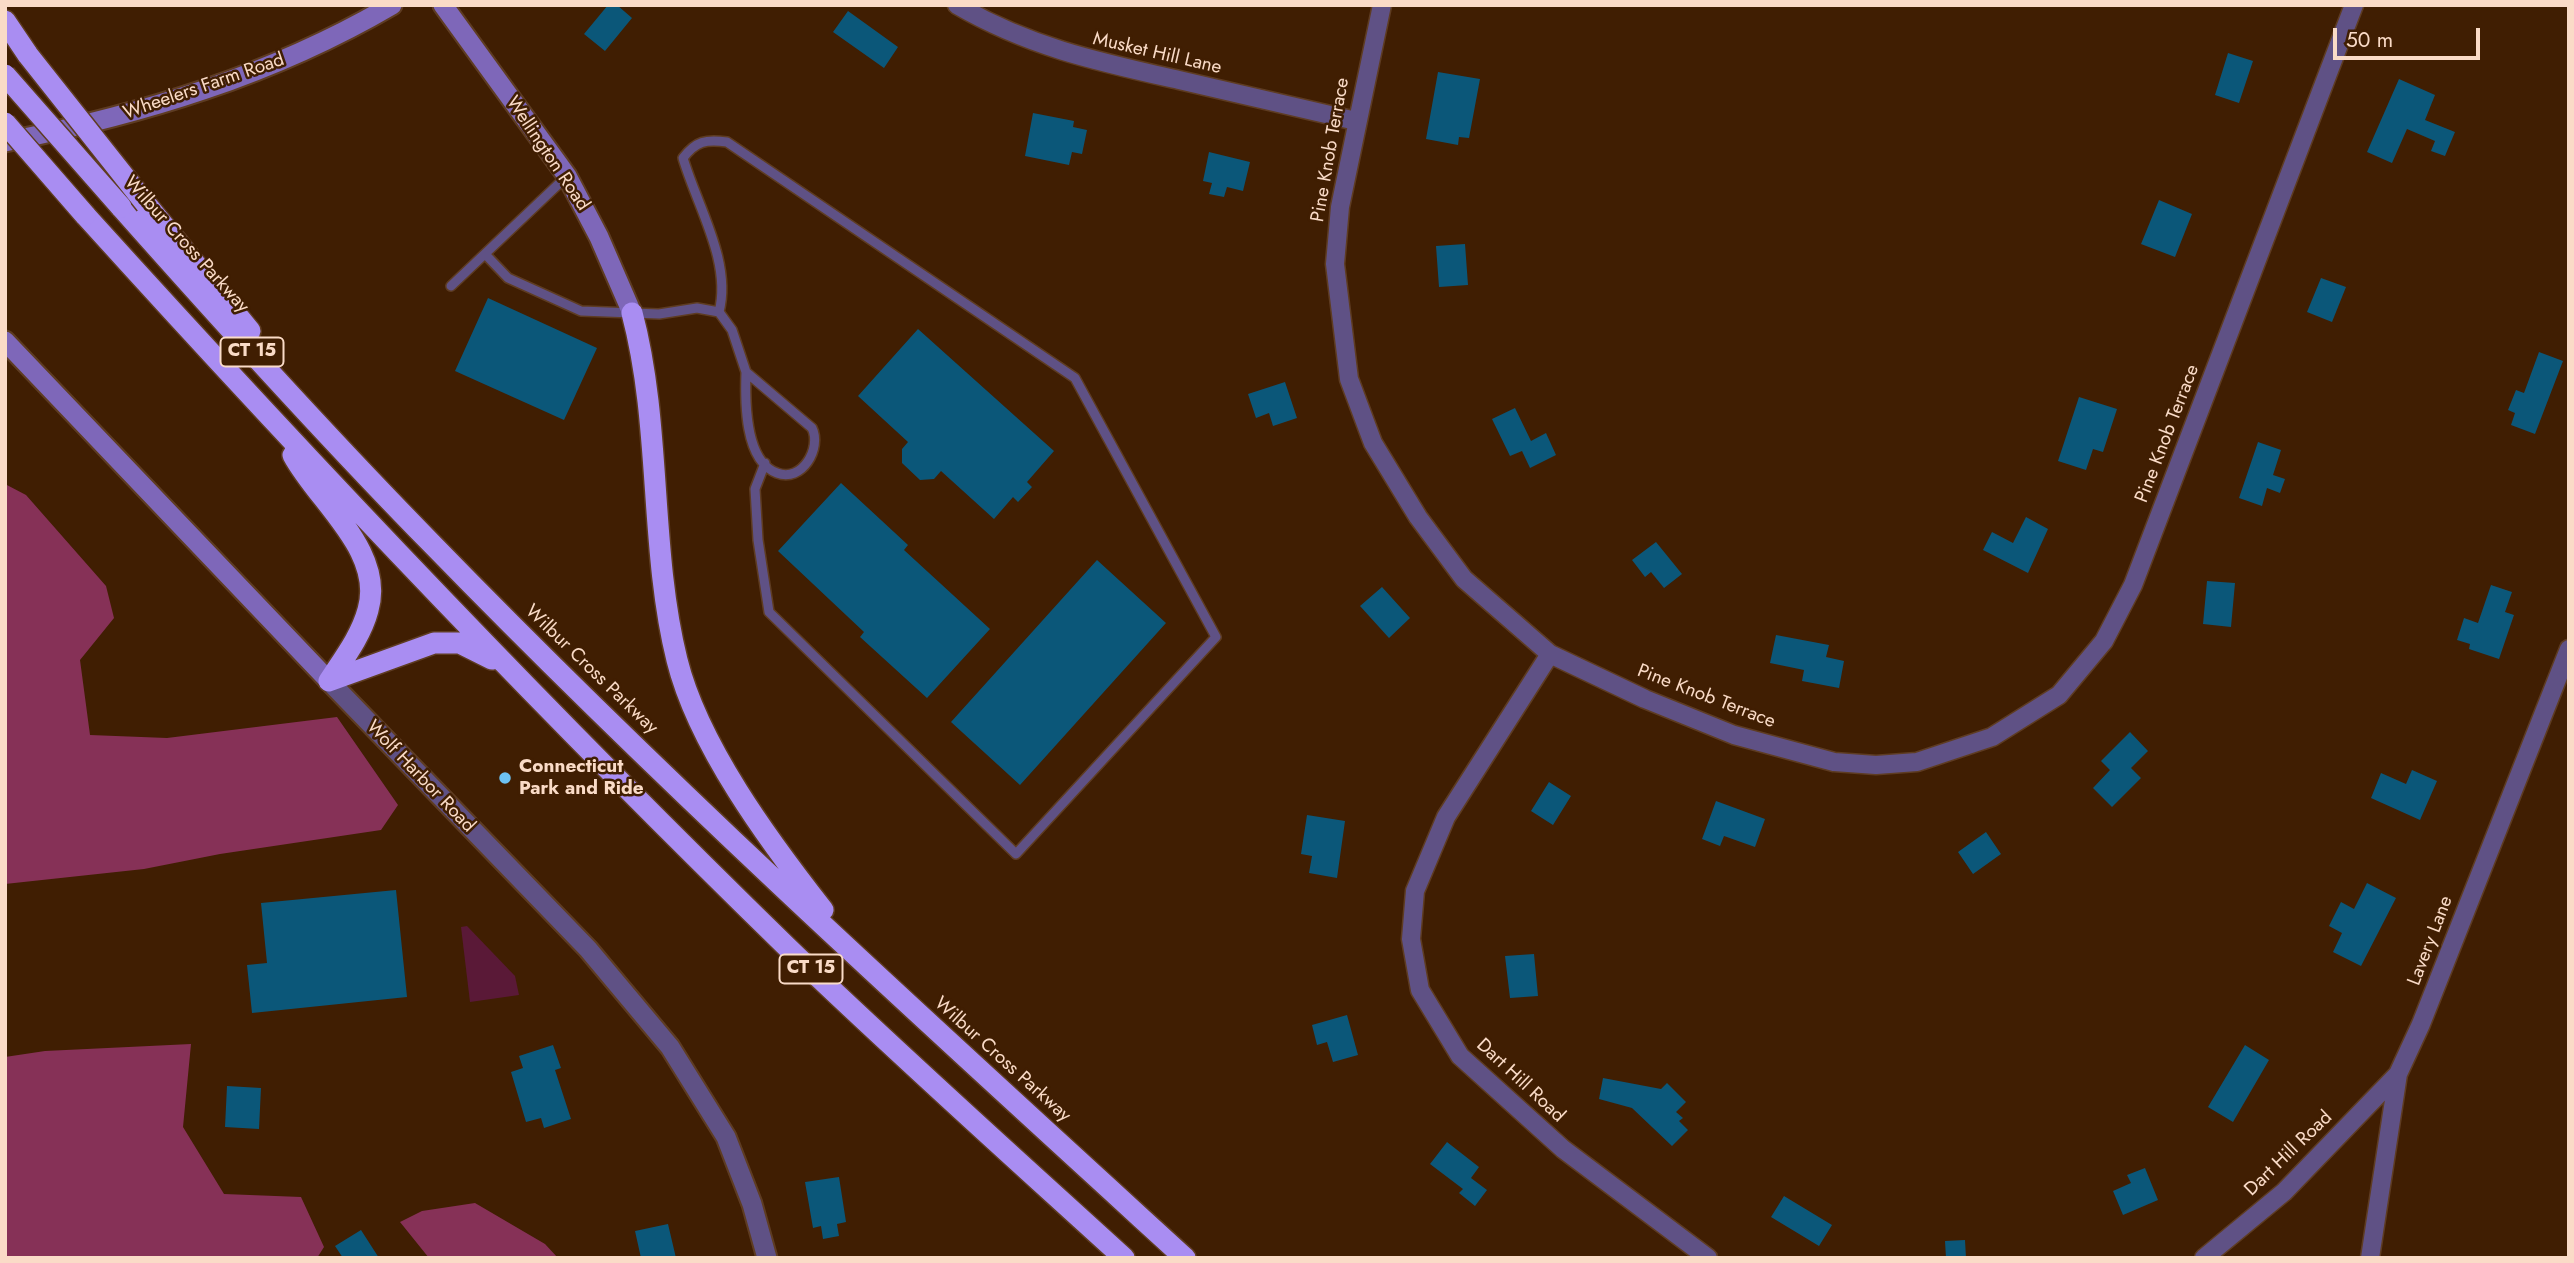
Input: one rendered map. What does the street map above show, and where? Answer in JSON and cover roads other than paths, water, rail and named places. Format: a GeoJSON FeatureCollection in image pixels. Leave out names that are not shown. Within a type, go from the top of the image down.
{"type":"FeatureCollection","features":[{"type":"Feature","properties":{"kind":"highway"},"geometry":{"type":"LineString","coordinates":[[5,21],[28,55],[146,204],[384,495]]}},
{"type":"Feature","properties":{"kind":"highway","name":"Wilbur Cross Parkway"},"geometry":{"type":"LineString","coordinates":[[5,75],[121,207],[384,495],[527,639],[869,970],[1185,1258]]}},
{"type":"Feature","properties":{"kind":"highway","name":"CT 15"},"geometry":{"type":"LineString","coordinates":[[5,123],[281,431],[510,668],[789,948],[1124,1258]]}},
{"type":"Feature","properties":{"kind":"highway"},"geometry":{"type":"LineString","coordinates":[[632,313],[647,410],[672,639],[685,687],[713,744],[756,819],[781,857],[869,970]]}},
{"type":"Feature","properties":{"kind":"highway"},"geometry":{"type":"LineString","coordinates":[[281,431],[306,480],[350,533],[367,565],[370,580],[369,608],[363,624],[329,681]]}},
{"type":"Feature","properties":{"kind":"highway"},"geometry":{"type":"LineString","coordinates":[[329,681],[421,647],[448,642],[473,648],[510,668]]}},
{"type":"Feature","properties":{"kind":"main road","name":"Wheelers Farm Road"},"geometry":{"type":"LineString","coordinates":[[5,142],[137,112],[252,75],[308,51],[392,5]]}},
{"type":"Feature","properties":{"kind":"main road","name":"Wellington Road"},"geometry":{"type":"LineString","coordinates":[[443,5],[567,176],[599,237],[632,313]]}},
{"type":"Feature","properties":{"kind":"main road","name":"Wolf Harbor Road"},"geometry":{"type":"LineString","coordinates":[[5,341],[329,681]]}},
{"type":"Feature","properties":{"kind":"street","name":"Musket Hill Lane"},"geometry":{"type":"LineString","coordinates":[[957,5],[992,26],[1079,58],[1356,121]]}},
{"type":"Feature","properties":{"kind":"street","name":"Pine Knob Terrace"},"geometry":{"type":"LineString","coordinates":[[1381,5],[1339,207],[1335,264],[1349,379],[1373,443],[1418,517],[1464,579],[1550,654],[1645,699],[1734,735],[1834,762],[1876,765],[1917,762],[1992,737],[2059,695],[2104,640],[2133,585],[2354,5]]}},
{"type":"Feature","properties":{"kind":"street","name":"Lavery Lane"},"geometry":{"type":"LineString","coordinates":[[2370,1258],[2398,1074],[2421,1024],[2569,649]]}},
{"type":"Feature","properties":{"kind":"street","name":"Dart Hill Road"},"geometry":{"type":"LineString","coordinates":[[1550,654],[1446,817],[1415,891],[1411,939],[1420,990],[1460,1056],[1563,1149],[1708,1258]]}},
{"type":"Feature","properties":{"kind":"street","name":"Wolf Harbor Road"},"geometry":{"type":"LineString","coordinates":[[329,681],[588,949],[656,1028],[696,1085],[726,1137],[752,1205],[767,1258]]}},
{"type":"Feature","properties":{"kind":"street","name":"Dart Hill Road"},"geometry":{"type":"LineString","coordinates":[[2204,1258],[2284,1192],[2398,1074]]}},
{"type":"Feature","properties":{"kind":"lane"},"geometry":{"type":"LineString","coordinates":[[719,312],[722,299],[721,276],[683,158],[693,145],[709,139],[727,142],[1074,378],[1216,637],[1016,854],[769,612],[758,540],[755,489],[765,463]]}},
{"type":"Feature","properties":{"kind":"lane"},"geometry":{"type":"LineString","coordinates":[[451,286],[567,176]]}},
{"type":"Feature","properties":{"kind":"lane"},"geometry":{"type":"LineString","coordinates":[[485,254],[508,278],[581,311],[659,314],[697,308],[719,312],[732,330],[747,372],[745,406],[752,442],[765,463],[776,473],[788,474],[800,469],[816,450],[817,437],[812,428],[747,372]]}},
{"type":"Feature","properties":{"kind":"place","name":"Connecticut Park and Ride"},"geometry":{"type":"Point","coordinates":[505,778]}}]}
